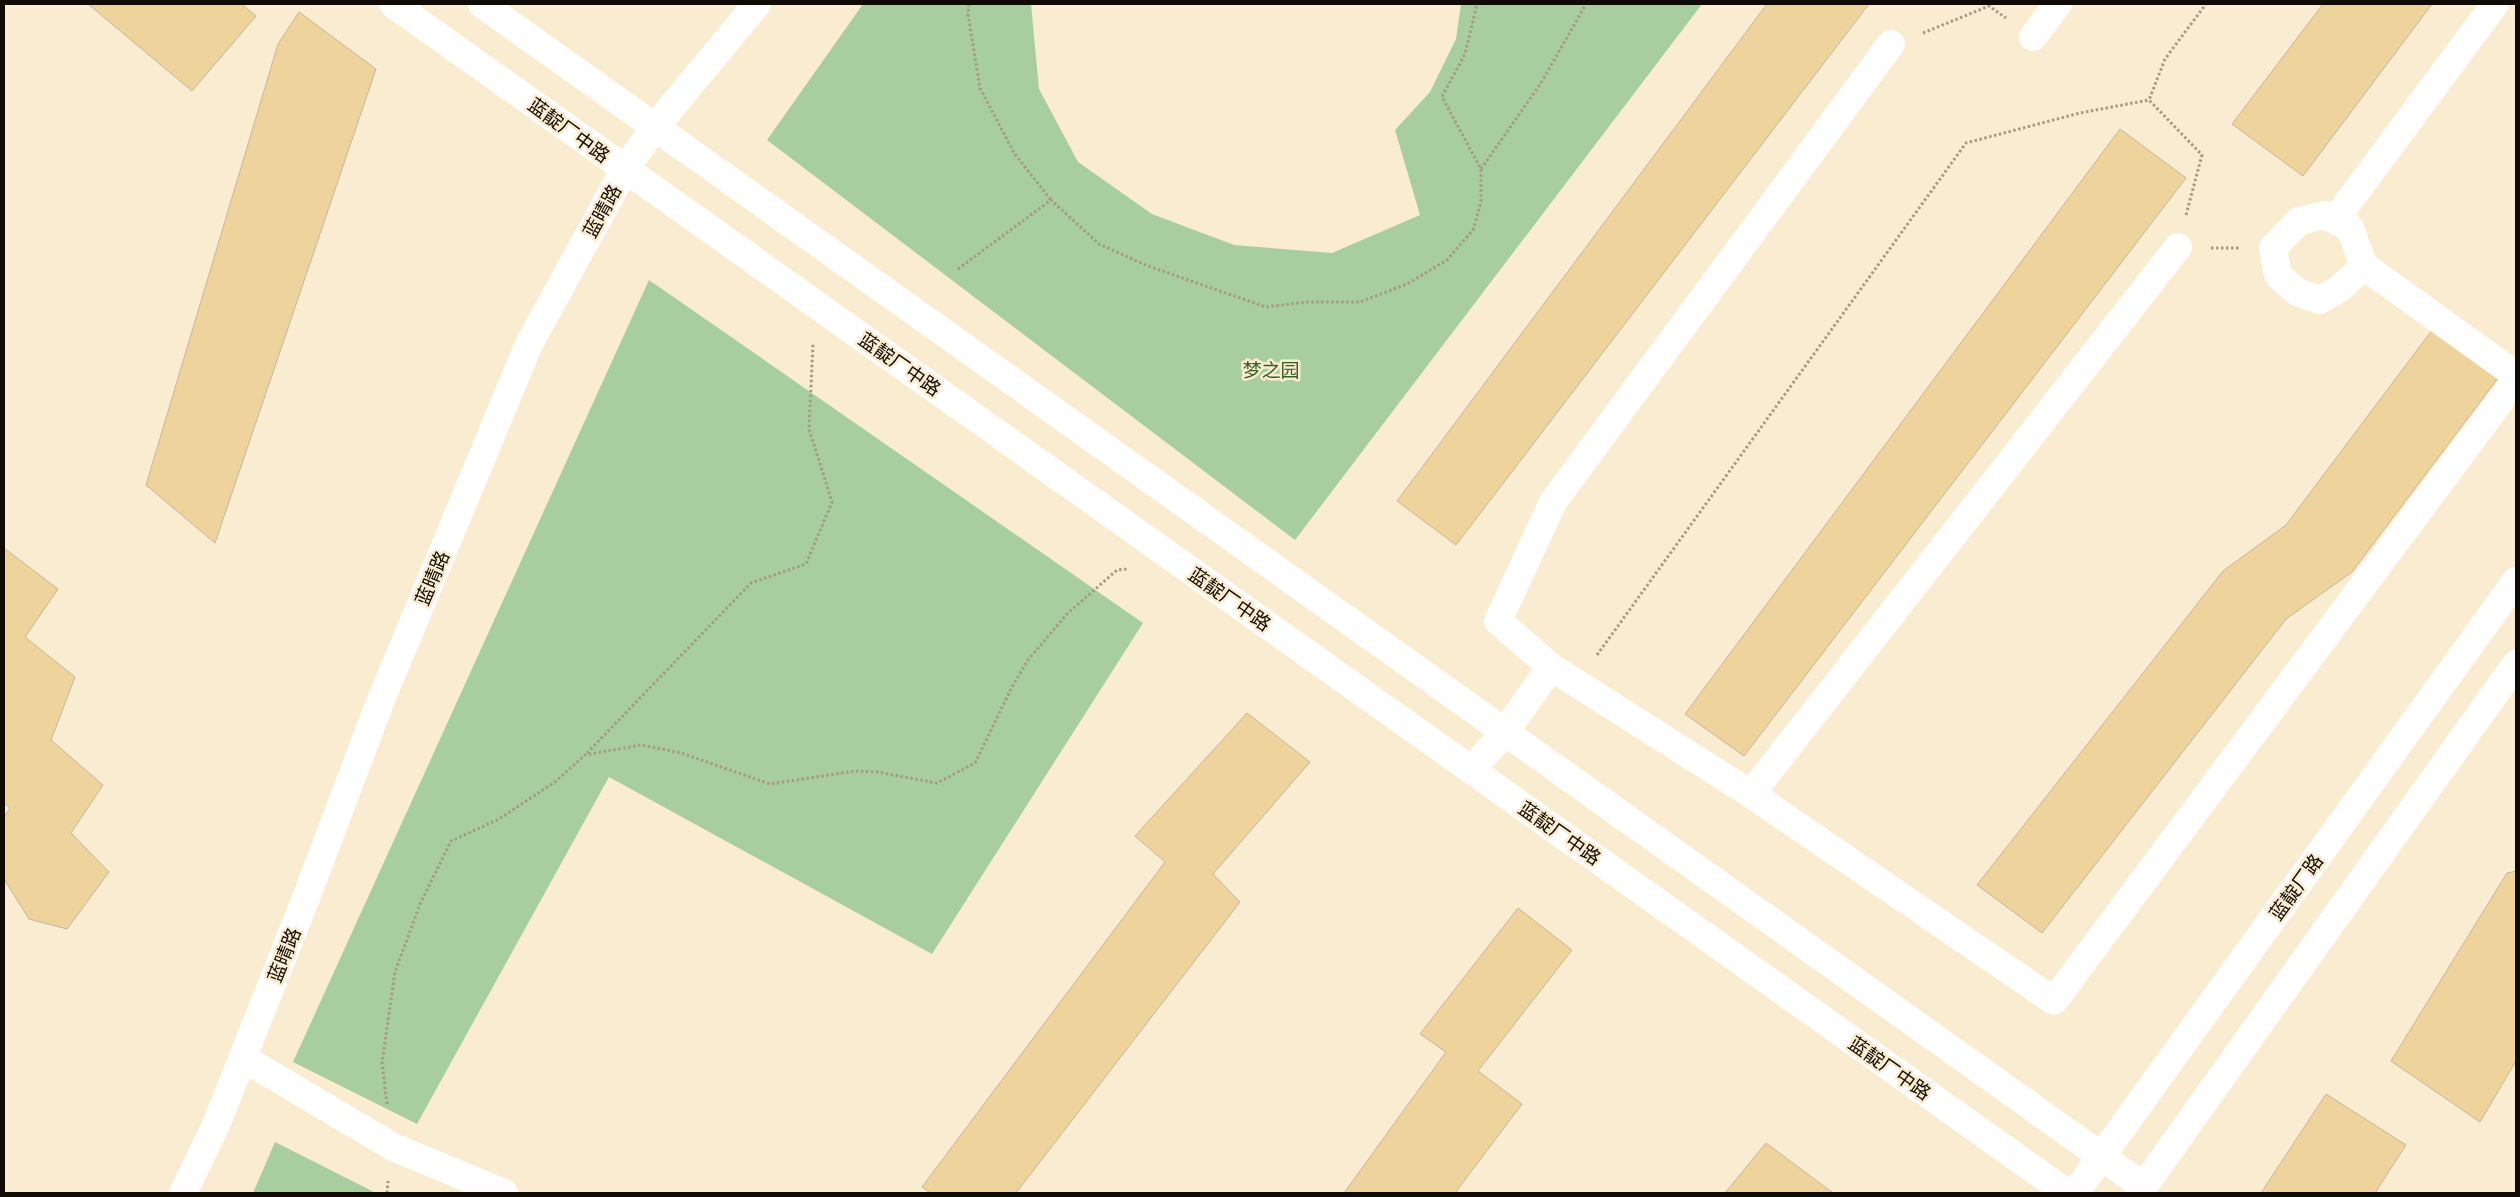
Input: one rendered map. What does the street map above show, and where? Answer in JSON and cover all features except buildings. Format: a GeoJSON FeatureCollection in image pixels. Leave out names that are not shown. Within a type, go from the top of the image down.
{"type":"FeatureCollection","features":[{"type":"Feature","properties":{"kind":"street","name":"蓝靛厂中路"},"geometry":{"type":"LineString","coordinates":[[393,4],[2067,1193]]}},
{"type":"Feature","properties":{"kind":"street"},"geometry":{"type":"LineString","coordinates":[[482,4],[2102,1156],[2141,1190],[2516,664]]}},
{"type":"Feature","properties":{"kind":"street","name":"蓝晴路"},"geometry":{"type":"LineString","coordinates":[[183,1193],[216,1125],[379,705],[529,344],[625,169],[655,128],[757,4]]}},
{"type":"Feature","properties":{"kind":"street"},"geometry":{"type":"LineString","coordinates":[[2033,38],[2058,4]]}},
{"type":"Feature","properties":{"kind":"street"},"geometry":{"type":"LineString","coordinates":[[2335,220],[2495,4]]}},
{"type":"Feature","properties":{"kind":"street"},"geometry":{"type":"LineString","coordinates":[[1891,44],[1553,502],[1498,621],[1551,667],[1751,794],[2054,1002],[2516,380]]}},
{"type":"Feature","properties":{"kind":"street"},"geometry":{"type":"LineString","coordinates":[[2364,266],[2339,289],[2320,300],[2297,292],[2278,275],[2272,248],[2299,221],[2325,214],[2350,228],[2364,266],[2516,375]]}},
{"type":"Feature","properties":{"kind":"street"},"geometry":{"type":"LineString","coordinates":[[1751,794],[2178,248]]}},
{"type":"Feature","properties":{"kind":"street","name":"蓝靛厂路"},"geometry":{"type":"LineString","coordinates":[[2075,1193],[2516,581]]}},
{"type":"Feature","properties":{"kind":"street"},"geometry":{"type":"LineString","coordinates":[[1471,770],[1505,732],[1551,667]]}},
{"type":"Feature","properties":{"kind":"street"},"geometry":{"type":"LineString","coordinates":[[243,1058],[393,1147],[504,1193]]}},
{"type":"Feature","properties":{"kind":"path"},"geometry":{"type":"LineString","coordinates":[[969,4],[968,14],[980,88],[1014,153],[1051,200],[1099,244],[1148,266],[1266,307],[1307,302],[1360,302],[1407,284],[1447,260],[1473,230],[1480,202],[1481,169],[1442,97],[1465,54],[1477,4]]}},
{"type":"Feature","properties":{"kind":"path"},"geometry":{"type":"LineString","coordinates":[[1481,169],[1541,83],[1586,4]]}},
{"type":"Feature","properties":{"kind":"path"},"geometry":{"type":"LineString","coordinates":[[2149,100],[2165,59],[2206,4]]}},
{"type":"Feature","properties":{"kind":"path"},"geometry":{"type":"LineString","coordinates":[[1891,44],[1989,6],[2033,38]]}},
{"type":"Feature","properties":{"kind":"path"},"geometry":{"type":"LineString","coordinates":[[2149,100],[2202,155],[2178,248],[2272,248]]}},
{"type":"Feature","properties":{"kind":"path"},"geometry":{"type":"LineString","coordinates":[[1577,684],[1966,143],[2080,113],[2149,100]]}},
{"type":"Feature","properties":{"kind":"path"},"geometry":{"type":"LineString","coordinates":[[958,269],[1051,200]]}},
{"type":"Feature","properties":{"kind":"path"},"geometry":{"type":"LineString","coordinates":[[393,1147],[382,1063],[395,972],[424,896],[451,841],[499,819],[555,782],[585,755],[751,583],[806,564],[832,502],[809,429],[813,338]]}},
{"type":"Feature","properties":{"kind":"path"},"geometry":{"type":"LineString","coordinates":[[585,755],[641,744],[681,754],[770,784],[855,771],[878,772],[937,783],[975,763],[1028,660],[1067,614],[1117,570],[1135,569]]}},
{"type":"Feature","properties":{"kind":"green space","name":"梦之园"},"geometry":{"type":"Polygon","coordinates":[[[863,4],[1031,4],[1039,89],[1078,162],[1152,214],[1234,245],[1332,253],[1420,215],[1395,130],[1430,92],[1456,39],[1461,4],[1702,4],[1295,540],[767,140],[863,4]]]}},
{"type":"Feature","properties":{"kind":"green space"},"geometry":{"type":"Polygon","coordinates":[[[649,280],[1143,623],[932,954],[609,777],[417,1124],[293,1062],[649,280]]]}},
{"type":"Feature","properties":{"kind":"green space"},"geometry":{"type":"Polygon","coordinates":[[[275,1142],[376,1193],[253,1193],[275,1142]]]}}]}
